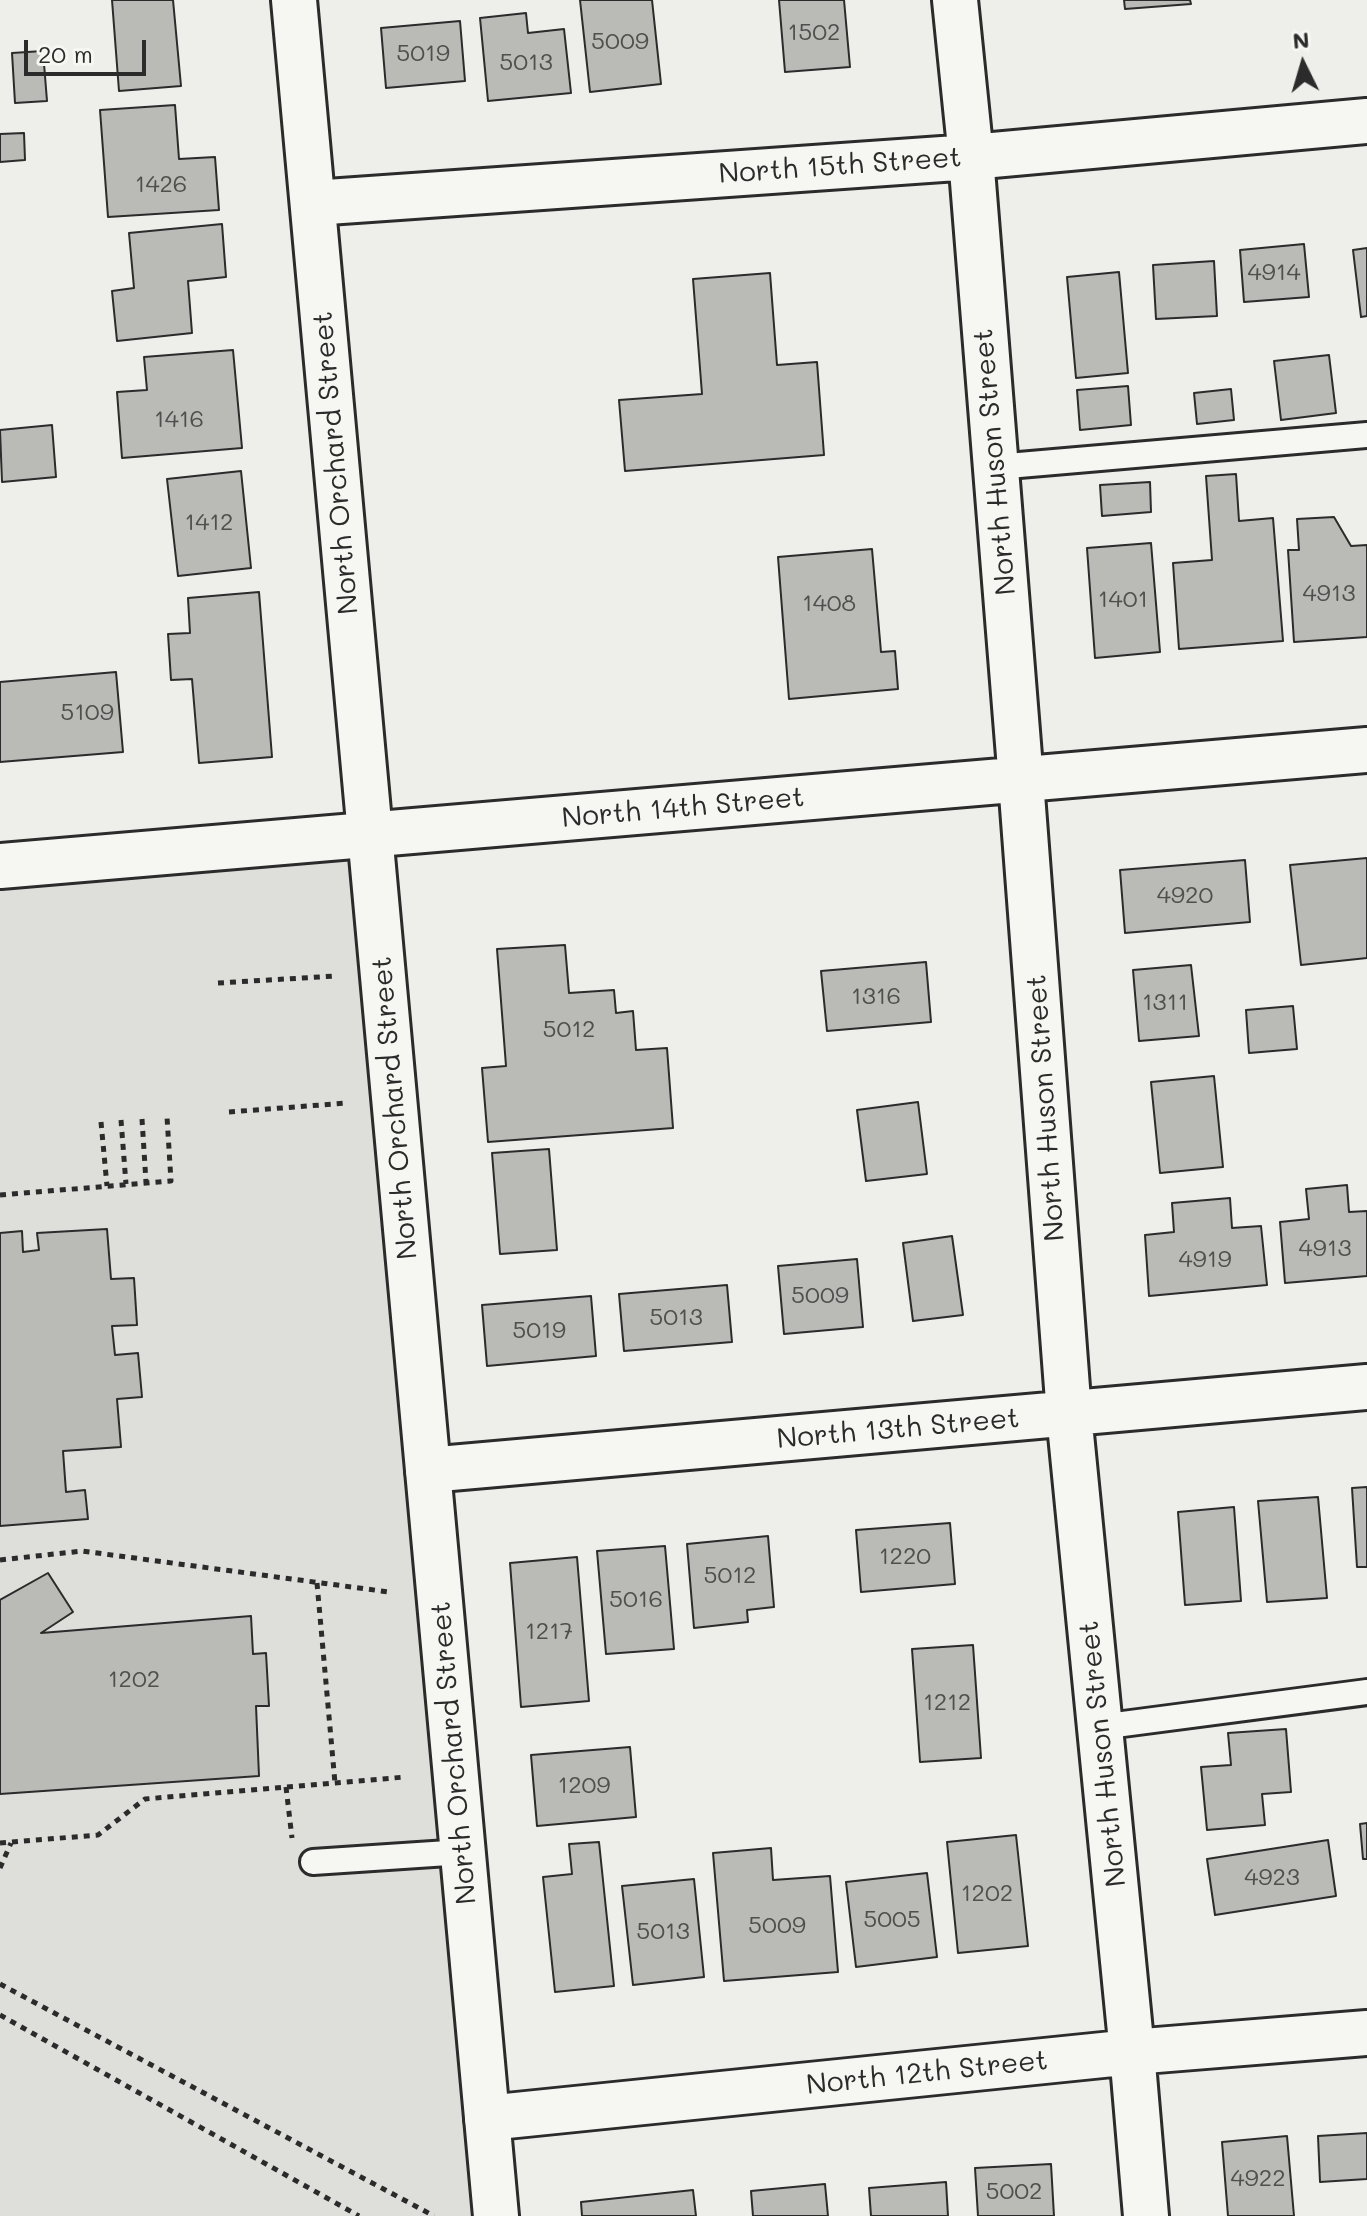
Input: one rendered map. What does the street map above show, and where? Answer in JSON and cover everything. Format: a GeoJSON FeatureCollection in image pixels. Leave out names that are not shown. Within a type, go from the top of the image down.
{"type":"FeatureCollection","features":[{"type":"Feature","properties":{"kind":"street","name":"North Orchard Street"},"geometry":{"type":"LineString","coordinates":[[294,0],[496,2216]]}},
{"type":"Feature","properties":{"kind":"street","name":"North Huson Street"},"geometry":{"type":"LineString","coordinates":[[955,0],[996,467],[1069,1414],[1146,2216]]}},
{"type":"Feature","properties":{"kind":"street","name":"North 15th Street"},"geometry":{"type":"LineString","coordinates":[[313,203],[971,157],[1367,121]]}},
{"type":"Feature","properties":{"kind":"street","name":"North 14th Street"},"geometry":{"type":"LineString","coordinates":[[0,866],[1367,750]]}},
{"type":"Feature","properties":{"kind":"street","name":"North 13th Street"},"geometry":{"type":"LineString","coordinates":[[428,1470],[1367,1387]]}},
{"type":"Feature","properties":{"kind":"street","name":"North 12th Street"},"geometry":{"type":"LineString","coordinates":[[487,2118],[1132,2052],[1367,2033]]}},
{"type":"Feature","properties":{"kind":"lane"},"geometry":{"type":"LineString","coordinates":[[996,467],[1367,435]]}},
{"type":"Feature","properties":{"kind":"lane"},"geometry":{"type":"LineString","coordinates":[[1100,1727],[1367,1692]]}},
{"type":"Feature","properties":{"kind":"lane"},"geometry":{"type":"LineString","coordinates":[[313,1862],[463,1852]]}},
{"type":"Feature","properties":{"kind":"path"},"geometry":{"type":"LineString","coordinates":[[218,983],[336,976]]}},
{"type":"Feature","properties":{"kind":"path"},"geometry":{"type":"LineString","coordinates":[[229,1112],[347,1103]]}},
{"type":"Feature","properties":{"kind":"path"},"geometry":{"type":"LineString","coordinates":[[0,1195],[171,1181],[167,1117]]}},
{"type":"Feature","properties":{"kind":"path"},"geometry":{"type":"LineString","coordinates":[[142,1119],[146,1182]]}},
{"type":"Feature","properties":{"kind":"path"},"geometry":{"type":"LineString","coordinates":[[121,1120],[126,1184]]}},
{"type":"Feature","properties":{"kind":"path"},"geometry":{"type":"LineString","coordinates":[[101,1122],[107,1186]]}},
{"type":"Feature","properties":{"kind":"path"},"geometry":{"type":"LineString","coordinates":[[0,1560],[82,1551],[389,1592]]}},
{"type":"Feature","properties":{"kind":"path"},"geometry":{"type":"LineString","coordinates":[[317,1583],[335,1783]]}},
{"type":"Feature","properties":{"kind":"path"},"geometry":{"type":"LineString","coordinates":[[0,1843],[98,1835],[145,1799],[405,1777]]}},
{"type":"Feature","properties":{"kind":"path"},"geometry":{"type":"LineString","coordinates":[[286,1787],[289,1810]]}},
{"type":"Feature","properties":{"kind":"path"},"geometry":{"type":"LineString","coordinates":[[0,1868],[11,1843]]}},
{"type":"Feature","properties":{"kind":"path"},"geometry":{"type":"LineString","coordinates":[[0,1984],[434,2216]]}},
{"type":"Feature","properties":{"kind":"path"},"geometry":{"type":"LineString","coordinates":[[0,2015],[359,2216]]}},
{"type":"Feature","properties":{"kind":"shaded area"},"geometry":{"type":"Polygon","coordinates":[[[370,833],[496,2216],[0,2216],[0,866],[370,833]]]}},
{"type":"Feature","properties":{"kind":"building"},"geometry":{"type":"Polygon","coordinates":[[[112,0],[173,0],[181,86],[119,91],[112,0]]]}},
{"type":"Feature","properties":{"kind":"building"},"geometry":{"type":"Polygon","coordinates":[[[580,0],[652,0],[661,84],[590,92],[580,0]]]}},
{"type":"Feature","properties":{"kind":"building"},"geometry":{"type":"Polygon","coordinates":[[[779,0],[844,0],[850,67],[785,72],[779,0]]]}},
{"type":"Feature","properties":{"kind":"building"},"geometry":{"type":"Polygon","coordinates":[[[1124,0],[1190,0],[1191,4],[1125,9],[1124,0]]]}},
{"type":"Feature","properties":{"kind":"building"},"geometry":{"type":"Polygon","coordinates":[[[526,13],[528,33],[564,29],[571,93],[488,101],[480,18],[526,13]]]}},
{"type":"Feature","properties":{"kind":"building"},"geometry":{"type":"Polygon","coordinates":[[[460,21],[465,81],[386,88],[381,28],[460,21]]]}},
{"type":"Feature","properties":{"kind":"building"},"geometry":{"type":"Polygon","coordinates":[[[43,51],[47,101],[15,103],[12,53],[43,51]]]}},
{"type":"Feature","properties":{"kind":"building"},"geometry":{"type":"Polygon","coordinates":[[[175,105],[179,159],[215,157],[219,210],[108,217],[100,110],[175,105]]]}},
{"type":"Feature","properties":{"kind":"building"},"geometry":{"type":"Polygon","coordinates":[[[24,133],[25,160],[0,162],[0,134],[24,133]]]}},
{"type":"Feature","properties":{"kind":"building"},"geometry":{"type":"Polygon","coordinates":[[[222,224],[226,277],[188,281],[192,333],[117,341],[112,291],[134,288],[129,233],[222,224]]]}},
{"type":"Feature","properties":{"kind":"building"},"geometry":{"type":"Polygon","coordinates":[[[1304,244],[1309,297],[1244,302],[1240,250],[1304,244]]]}},
{"type":"Feature","properties":{"kind":"building"},"geometry":{"type":"Polygon","coordinates":[[[1367,248],[1367,316],[1361,317],[1353,250],[1367,248]]]}},
{"type":"Feature","properties":{"kind":"building"},"geometry":{"type":"Polygon","coordinates":[[[1214,261],[1217,316],[1156,319],[1153,265],[1214,261]]]}},
{"type":"Feature","properties":{"kind":"building"},"geometry":{"type":"Polygon","coordinates":[[[1119,272],[1128,373],[1076,378],[1067,277],[1119,272]]]}},
{"type":"Feature","properties":{"kind":"building"},"geometry":{"type":"Polygon","coordinates":[[[770,273],[777,365],[817,362],[824,455],[625,471],[619,400],[702,394],[693,279],[770,273]]]}},
{"type":"Feature","properties":{"kind":"building"},"geometry":{"type":"Polygon","coordinates":[[[233,350],[242,448],[122,458],[117,392],[147,390],[144,357],[233,350]]]}},
{"type":"Feature","properties":{"kind":"building"},"geometry":{"type":"Polygon","coordinates":[[[1329,355],[1336,413],[1281,420],[1274,361],[1329,355]]]}},
{"type":"Feature","properties":{"kind":"building"},"geometry":{"type":"Polygon","coordinates":[[[1128,386],[1131,425],[1080,430],[1077,390],[1128,386]]]}},
{"type":"Feature","properties":{"kind":"building"},"geometry":{"type":"Polygon","coordinates":[[[1231,389],[1234,420],[1197,424],[1194,393],[1231,389]]]}},
{"type":"Feature","properties":{"kind":"building"},"geometry":{"type":"Polygon","coordinates":[[[52,425],[56,477],[2,482],[0,430],[52,425]]]}},
{"type":"Feature","properties":{"kind":"building"},"geometry":{"type":"Polygon","coordinates":[[[241,471],[251,568],[178,576],[167,479],[241,471]]]}},
{"type":"Feature","properties":{"kind":"building"},"geometry":{"type":"Polygon","coordinates":[[[1236,474],[1239,521],[1273,518],[1283,641],[1179,649],[1173,563],[1212,560],[1206,476],[1236,474]]]}},
{"type":"Feature","properties":{"kind":"building"},"geometry":{"type":"Polygon","coordinates":[[[1150,482],[1151,512],[1102,516],[1100,485],[1150,482]]]}},
{"type":"Feature","properties":{"kind":"building"},"geometry":{"type":"Polygon","coordinates":[[[1334,517],[1351,546],[1367,545],[1367,637],[1294,642],[1288,550],[1299,550],[1297,519],[1334,517]]]}},
{"type":"Feature","properties":{"kind":"building"},"geometry":{"type":"Polygon","coordinates":[[[1151,543],[1160,652],[1095,658],[1087,548],[1151,543]]]}},
{"type":"Feature","properties":{"kind":"building"},"geometry":{"type":"Polygon","coordinates":[[[872,549],[881,652],[895,651],[898,689],[789,699],[778,557],[872,549]]]}},
{"type":"Feature","properties":{"kind":"building"},"geometry":{"type":"Polygon","coordinates":[[[259,592],[272,757],[199,763],[192,679],[171,680],[168,634],[190,633],[188,598],[259,592]]]}},
{"type":"Feature","properties":{"kind":"building"},"geometry":{"type":"Polygon","coordinates":[[[116,672],[123,752],[0,762],[0,682],[116,672]]]}},
{"type":"Feature","properties":{"kind":"building"},"geometry":{"type":"Polygon","coordinates":[[[1367,858],[1367,958],[1301,965],[1290,865],[1367,858]]]}},
{"type":"Feature","properties":{"kind":"building"},"geometry":{"type":"Polygon","coordinates":[[[1245,860],[1250,922],[1125,933],[1120,870],[1245,860]]]}},
{"type":"Feature","properties":{"kind":"building"},"geometry":{"type":"Polygon","coordinates":[[[565,945],[569,993],[614,990],[616,1013],[633,1011],[636,1050],[667,1048],[673,1128],[488,1142],[482,1068],[506,1066],[497,949],[565,945]]]}},
{"type":"Feature","properties":{"kind":"building"},"geometry":{"type":"Polygon","coordinates":[[[926,962],[931,1022],[827,1031],[821,971],[926,962]]]}},
{"type":"Feature","properties":{"kind":"building"},"geometry":{"type":"Polygon","coordinates":[[[1191,965],[1199,1036],[1139,1041],[1133,970],[1191,965]]]}},
{"type":"Feature","properties":{"kind":"building"},"geometry":{"type":"Polygon","coordinates":[[[1293,1006],[1297,1049],[1249,1053],[1246,1010],[1293,1006]]]}},
{"type":"Feature","properties":{"kind":"building"},"geometry":{"type":"Polygon","coordinates":[[[1214,1076],[1223,1167],[1160,1173],[1151,1082],[1214,1076]]]}},
{"type":"Feature","properties":{"kind":"building"},"geometry":{"type":"Polygon","coordinates":[[[918,1102],[927,1174],[866,1181],[857,1110],[918,1102]]]}},
{"type":"Feature","properties":{"kind":"building"},"geometry":{"type":"Polygon","coordinates":[[[549,1149],[557,1250],[500,1254],[492,1153],[549,1149]]]}},
{"type":"Feature","properties":{"kind":"building"},"geometry":{"type":"Polygon","coordinates":[[[1347,1185],[1349,1212],[1367,1211],[1367,1276],[1285,1283],[1280,1222],[1309,1219],[1306,1189],[1347,1185]]]}},
{"type":"Feature","properties":{"kind":"building"},"geometry":{"type":"Polygon","coordinates":[[[1230,1198],[1232,1228],[1261,1226],[1267,1285],[1149,1296],[1145,1235],[1174,1232],[1172,1203],[1230,1198]]]}},
{"type":"Feature","properties":{"kind":"building"},"geometry":{"type":"Polygon","coordinates":[[[107,1229],[111,1279],[134,1278],[137,1325],[112,1326],[115,1355],[138,1353],[142,1397],[117,1399],[121,1447],[63,1451],[66,1492],[85,1490],[88,1519],[0,1526],[0,1233],[22,1231],[23,1252],[39,1250],[37,1233],[107,1229]]]}},
{"type":"Feature","properties":{"kind":"building"},"geometry":{"type":"Polygon","coordinates":[[[952,1236],[963,1315],[913,1321],[903,1243],[952,1236]]]}},
{"type":"Feature","properties":{"kind":"building"},"geometry":{"type":"Polygon","coordinates":[[[857,1259],[863,1327],[784,1334],[778,1266],[857,1259]]]}},
{"type":"Feature","properties":{"kind":"building"},"geometry":{"type":"Polygon","coordinates":[[[727,1285],[732,1342],[624,1351],[619,1294],[727,1285]]]}},
{"type":"Feature","properties":{"kind":"building"},"geometry":{"type":"Polygon","coordinates":[[[591,1296],[596,1356],[487,1366],[482,1305],[591,1296]]]}},
{"type":"Feature","properties":{"kind":"building"},"geometry":{"type":"Polygon","coordinates":[[[1367,1487],[1367,1567],[1357,1567],[1352,1488],[1367,1487]]]}},
{"type":"Feature","properties":{"kind":"building"},"geometry":{"type":"Polygon","coordinates":[[[1318,1497],[1327,1598],[1267,1602],[1258,1501],[1318,1497]]]}},
{"type":"Feature","properties":{"kind":"building"},"geometry":{"type":"Polygon","coordinates":[[[1234,1507],[1241,1601],[1185,1605],[1178,1512],[1234,1507]]]}},
{"type":"Feature","properties":{"kind":"building"},"geometry":{"type":"Polygon","coordinates":[[[950,1523],[955,1584],[861,1592],[856,1530],[950,1523]]]}},
{"type":"Feature","properties":{"kind":"building"},"geometry":{"type":"Polygon","coordinates":[[[768,1536],[774,1607],[747,1610],[748,1622],[694,1628],[687,1544],[768,1536]]]}},
{"type":"Feature","properties":{"kind":"building"},"geometry":{"type":"Polygon","coordinates":[[[665,1546],[674,1649],[606,1654],[597,1551],[665,1546]]]}},
{"type":"Feature","properties":{"kind":"building"},"geometry":{"type":"Polygon","coordinates":[[[577,1557],[589,1701],[521,1707],[510,1563],[577,1557]]]}},
{"type":"Feature","properties":{"kind":"building"},"geometry":{"type":"Polygon","coordinates":[[[48,1573],[73,1612],[41,1633],[251,1616],[253,1654],[266,1653],[269,1706],[256,1706],[259,1776],[0,1794],[0,1600],[48,1573]]]}},
{"type":"Feature","properties":{"kind":"building"},"geometry":{"type":"Polygon","coordinates":[[[973,1645],[981,1758],[920,1762],[912,1649],[973,1645]]]}},
{"type":"Feature","properties":{"kind":"building"},"geometry":{"type":"Polygon","coordinates":[[[1286,1729],[1291,1792],[1262,1794],[1265,1825],[1207,1830],[1201,1767],[1231,1765],[1228,1733],[1286,1729]]]}},
{"type":"Feature","properties":{"kind":"building"},"geometry":{"type":"Polygon","coordinates":[[[630,1747],[636,1817],[537,1826],[531,1755],[630,1747]]]}},
{"type":"Feature","properties":{"kind":"building"},"geometry":{"type":"Polygon","coordinates":[[[1367,1823],[1367,1859],[1363,1859],[1360,1824],[1367,1823]]]}},
{"type":"Feature","properties":{"kind":"building"},"geometry":{"type":"Polygon","coordinates":[[[1016,1835],[1028,1946],[958,1953],[947,1842],[1016,1835]]]}},
{"type":"Feature","properties":{"kind":"building"},"geometry":{"type":"Polygon","coordinates":[[[1328,1840],[1336,1896],[1215,1915],[1207,1859],[1328,1840]]]}},
{"type":"Feature","properties":{"kind":"building"},"geometry":{"type":"Polygon","coordinates":[[[599,1842],[614,1986],[555,1992],[543,1877],[572,1874],[569,1844],[599,1842]]]}},
{"type":"Feature","properties":{"kind":"building"},"geometry":{"type":"Polygon","coordinates":[[[771,1848],[773,1880],[830,1876],[838,1972],[724,1981],[713,1853],[771,1848]]]}},
{"type":"Feature","properties":{"kind":"building"},"geometry":{"type":"Polygon","coordinates":[[[927,1873],[937,1957],[856,1967],[846,1882],[927,1873]]]}},
{"type":"Feature","properties":{"kind":"building"},"geometry":{"type":"Polygon","coordinates":[[[694,1879],[704,1977],[633,1985],[622,1886],[694,1879]]]}},
{"type":"Feature","properties":{"kind":"building"},"geometry":{"type":"Polygon","coordinates":[[[1367,2133],[1367,2179],[1320,2182],[1318,2136],[1367,2133]]]}},
{"type":"Feature","properties":{"kind":"building"},"geometry":{"type":"Polygon","coordinates":[[[1287,2136],[1294,2216],[1228,2216],[1222,2142],[1287,2136]]]}},
{"type":"Feature","properties":{"kind":"building"},"geometry":{"type":"Polygon","coordinates":[[[1051,2164],[1054,2216],[978,2216],[975,2168],[1051,2164]]]}},
{"type":"Feature","properties":{"kind":"building"},"geometry":{"type":"Polygon","coordinates":[[[946,2182],[948,2216],[871,2216],[869,2188],[946,2182]]]}},
{"type":"Feature","properties":{"kind":"building"},"geometry":{"type":"Polygon","coordinates":[[[825,2184],[828,2216],[753,2216],[751,2191],[825,2184]]]}},
{"type":"Feature","properties":{"kind":"building"},"geometry":{"type":"Polygon","coordinates":[[[693,2190],[696,2216],[582,2216],[581,2202],[693,2190]]]}}]}
